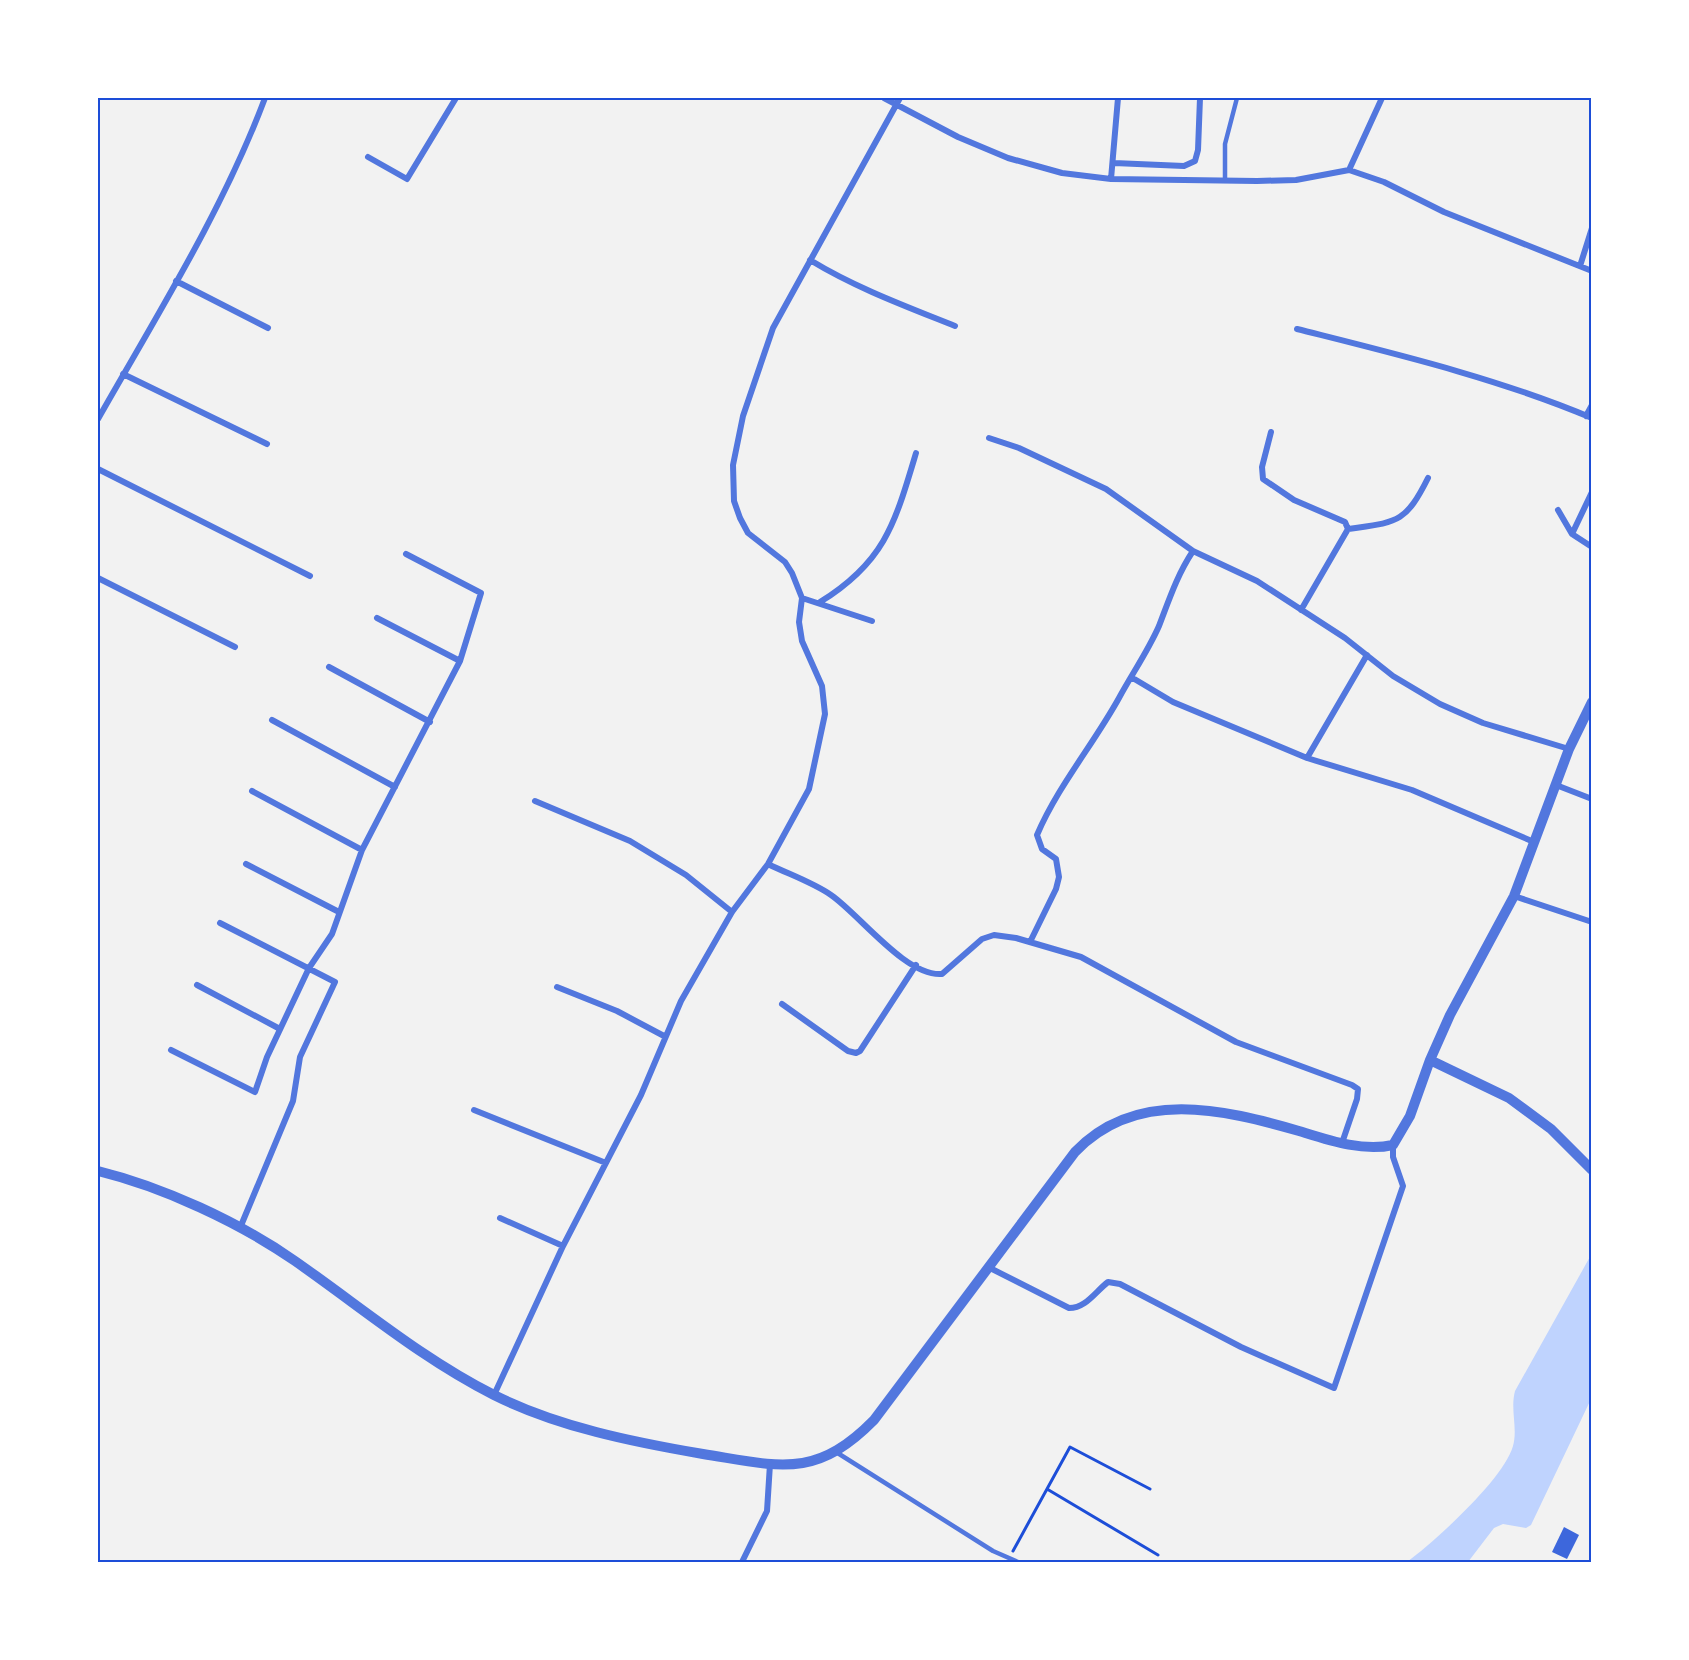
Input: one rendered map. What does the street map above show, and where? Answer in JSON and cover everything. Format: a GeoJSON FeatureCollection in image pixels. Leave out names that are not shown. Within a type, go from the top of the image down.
{"type":"FeatureCollection","features":[{"type":"Feature","properties":{"kind":"street"},"geometry":{"type":"LineString","coordinates":[[98,419],[176,281],[246,147],[265,98]]}},
{"type":"Feature","properties":{"kind":"street"},"geometry":{"type":"LineString","coordinates":[[368,157],[407,179],[456,98]]}},
{"type":"Feature","properties":{"kind":"street"},"geometry":{"type":"LineString","coordinates":[[884,98],[1008,159],[1062,173],[1111,179],[1296,180],[1349,170],[1384,182],[1444,212],[1592,271]]}},
{"type":"Feature","properties":{"kind":"street"},"geometry":{"type":"LineString","coordinates":[[494,1395],[563,1246],[641,1095],[664,1036],[681,1001],[732,912],[768,864],[810,789],[825,714],[822,686],[802,641],[799,622],[802,598],[785,562],[748,533],[740,518],[734,501],[733,465],[743,416],[773,328],[900,98]]}},
{"type":"Feature","properties":{"kind":"street"},"geometry":{"type":"LineString","coordinates":[[1111,179],[1118,98]]}},
{"type":"Feature","properties":{"kind":"street"},"geometry":{"type":"LineString","coordinates":[[1114,163],[1184,166],[1195,161],[1198,150],[1200,98]]}},
{"type":"Feature","properties":{"kind":"street"},"geometry":{"type":"LineString","coordinates":[[1349,170],[1382,98]]}},
{"type":"Feature","properties":{"kind":"street"},"geometry":{"type":"LineString","coordinates":[[1580,266],[1592,228]]}},
{"type":"Feature","properties":{"kind":"street"},"geometry":{"type":"LineString","coordinates":[[810,260],[836,276],[955,326]]}},
{"type":"Feature","properties":{"kind":"street"},"geometry":{"type":"LineString","coordinates":[[176,281],[268,328]]}},
{"type":"Feature","properties":{"kind":"street"},"geometry":{"type":"LineString","coordinates":[[1298,329],[1473,376],[1589,417],[1592,405]]}},
{"type":"Feature","properties":{"kind":"street"},"geometry":{"type":"LineString","coordinates":[[123,374],[267,444]]}},
{"type":"Feature","properties":{"kind":"street"},"geometry":{"type":"LineString","coordinates":[[1271,432],[1262,467],[1263,479],[1294,500],[1345,522],[1348,529],[1338,551],[1301,610]]}},
{"type":"Feature","properties":{"kind":"street"},"geometry":{"type":"LineString","coordinates":[[989,438],[1029,453],[1106,489],[1193,551],[1257,581],[1367,655],[1393,676],[1459,714],[1569,749]]}},
{"type":"Feature","properties":{"kind":"street"},"geometry":{"type":"LineString","coordinates":[[820,602],[859,574],[884,542],[896,519],[916,453]]}},
{"type":"Feature","properties":{"kind":"street"},"geometry":{"type":"LineString","coordinates":[[98,469],[310,576]]}},
{"type":"Feature","properties":{"kind":"street"},"geometry":{"type":"LineString","coordinates":[[1348,529],[1392,522],[1403,517],[1419,496],[1428,478]]}},
{"type":"Feature","properties":{"kind":"street"},"geometry":{"type":"LineString","coordinates":[[1572,534],[1592,492]]}},
{"type":"Feature","properties":{"kind":"street"},"geometry":{"type":"LineString","coordinates":[[1558,510],[1572,534],[1592,548]]}},
{"type":"Feature","properties":{"kind":"street"},"geometry":{"type":"LineString","coordinates":[[1030,942],[1059,877],[1056,859],[1042,849],[1037,835],[1049,808],[1131,676],[1158,627],[1179,571],[1193,551]]}},
{"type":"Feature","properties":{"kind":"street"},"geometry":{"type":"LineString","coordinates":[[171,1050],[255,1092],[267,1057],[309,968],[332,934],[362,850],[460,661],[481,593],[406,554]]}},
{"type":"Feature","properties":{"kind":"street"},"geometry":{"type":"LineString","coordinates":[[98,578],[235,647]]}},
{"type":"Feature","properties":{"kind":"street"},"geometry":{"type":"LineString","coordinates":[[802,598],[820,602],[872,621]]}},
{"type":"Feature","properties":{"kind":"street"},"geometry":{"type":"LineString","coordinates":[[377,618],[460,661]]}},
{"type":"Feature","properties":{"kind":"street"},"geometry":{"type":"LineString","coordinates":[[1307,758],[1367,655]]}},
{"type":"Feature","properties":{"kind":"street"},"geometry":{"type":"LineString","coordinates":[[329,667],[430,722]]}},
{"type":"Feature","properties":{"kind":"street"},"geometry":{"type":"LineString","coordinates":[[1131,676],[1173,702],[1307,758],[1412,790],[1534,842]]}},
{"type":"Feature","properties":{"kind":"street"},"geometry":{"type":"LineString","coordinates":[[988,1267],[1069,1308],[1077,1308],[1085,1304],[1108,1282],[1120,1284],[1241,1347],[1334,1388],[1403,1186],[1394,1157],[1393,1145],[1410,1116],[1430,1060],[1450,1015],[1514,896],[1569,749],[1592,702]]}},
{"type":"Feature","properties":{"kind":"street"},"geometry":{"type":"LineString","coordinates":[[272,720],[395,787]]}},
{"type":"Feature","properties":{"kind":"street"},"geometry":{"type":"LineString","coordinates":[[1556,785],[1592,799]]}},
{"type":"Feature","properties":{"kind":"street"},"geometry":{"type":"LineString","coordinates":[[252,791],[362,850]]}},
{"type":"Feature","properties":{"kind":"street"},"geometry":{"type":"LineString","coordinates":[[535,801],[630,841],[686,875],[732,912]]}},
{"type":"Feature","properties":{"kind":"street"},"geometry":{"type":"LineString","coordinates":[[246,864],[339,912]]}},
{"type":"Feature","properties":{"kind":"street"},"geometry":{"type":"LineString","coordinates":[[768,864],[829,893],[870,930],[927,972],[942,974],[971,947],[994,935],[1030,942],[1088,961],[1236,1042],[1302,1069],[1352,1085],[1358,1089],[1357,1099],[1342,1143]]}},
{"type":"Feature","properties":{"kind":"street"},"geometry":{"type":"LineString","coordinates":[[1514,896],[1592,922]]}},
{"type":"Feature","properties":{"kind":"street"},"geometry":{"type":"LineString","coordinates":[[220,923],[335,982],[300,1057],[293,1101],[240,1229]]}},
{"type":"Feature","properties":{"kind":"street"},"geometry":{"type":"LineString","coordinates":[[782,1004],[848,1051],[856,1053],[860,1051],[916,965]]}},
{"type":"Feature","properties":{"kind":"street"},"geometry":{"type":"LineString","coordinates":[[197,985],[280,1029]]}},
{"type":"Feature","properties":{"kind":"street"},"geometry":{"type":"LineString","coordinates":[[557,987],[617,1011],[664,1036]]}},
{"type":"Feature","properties":{"kind":"street"},"geometry":{"type":"LineString","coordinates":[[1430,1060],[1509,1098],[1551,1129],[1592,1170]]}},
{"type":"Feature","properties":{"kind":"street"},"geometry":{"type":"LineString","coordinates":[[474,1110],[606,1163]]}},
{"type":"Feature","properties":{"kind":"street"},"geometry":{"type":"LineString","coordinates":[[98,1171],[145,1185],[240,1229],[293,1260],[366,1316],[433,1360],[494,1395],[520,1407],[602,1433],[671,1448],[770,1464],[805,1463],[836,1452],[856,1438],[874,1420],[1075,1152],[1089,1137],[1124,1118],[1175,1110],[1226,1111],[1342,1143],[1365,1147],[1393,1145]]}},
{"type":"Feature","properties":{"kind":"street"},"geometry":{"type":"LineString","coordinates":[[500,1218],[563,1246]]}},
{"type":"Feature","properties":{"kind":"street"},"geometry":{"type":"LineString","coordinates":[[742,1563],[767,1511],[770,1464]]}},
{"type":"Feature","properties":{"kind":"lane"},"geometry":{"type":"LineString","coordinates":[[1225,180],[1225,144],[1237,98]]}},
{"type":"Feature","properties":{"kind":"lane"},"geometry":{"type":"LineString","coordinates":[[836,1452],[993,1551],[1018,1563]]}},
{"type":"Feature","properties":{"kind":"path"},"geometry":{"type":"LineString","coordinates":[[1009,1557],[1070,1447],[1150,1489]]}},
{"type":"Feature","properties":{"kind":"path"},"geometry":{"type":"LineString","coordinates":[[1047,1489],[1158,1555]]}},
{"type":"Feature","properties":{"kind":"water"},"geometry":{"type":"Polygon","coordinates":[[[1591,1255],[1591,1399],[1531,1525],[1526,1528],[1503,1524],[1494,1528],[1468,1562],[1407,1562],[1467,1509],[1507,1460],[1513,1446],[1515,1432],[1513,1405],[1515,1391],[1591,1255]]]}},
{"type":"Feature","properties":{"kind":"building"},"geometry":{"type":"Polygon","coordinates":[[[1564,1527],[1579,1535],[1567,1559],[1552,1552],[1564,1527]]]}}]}
